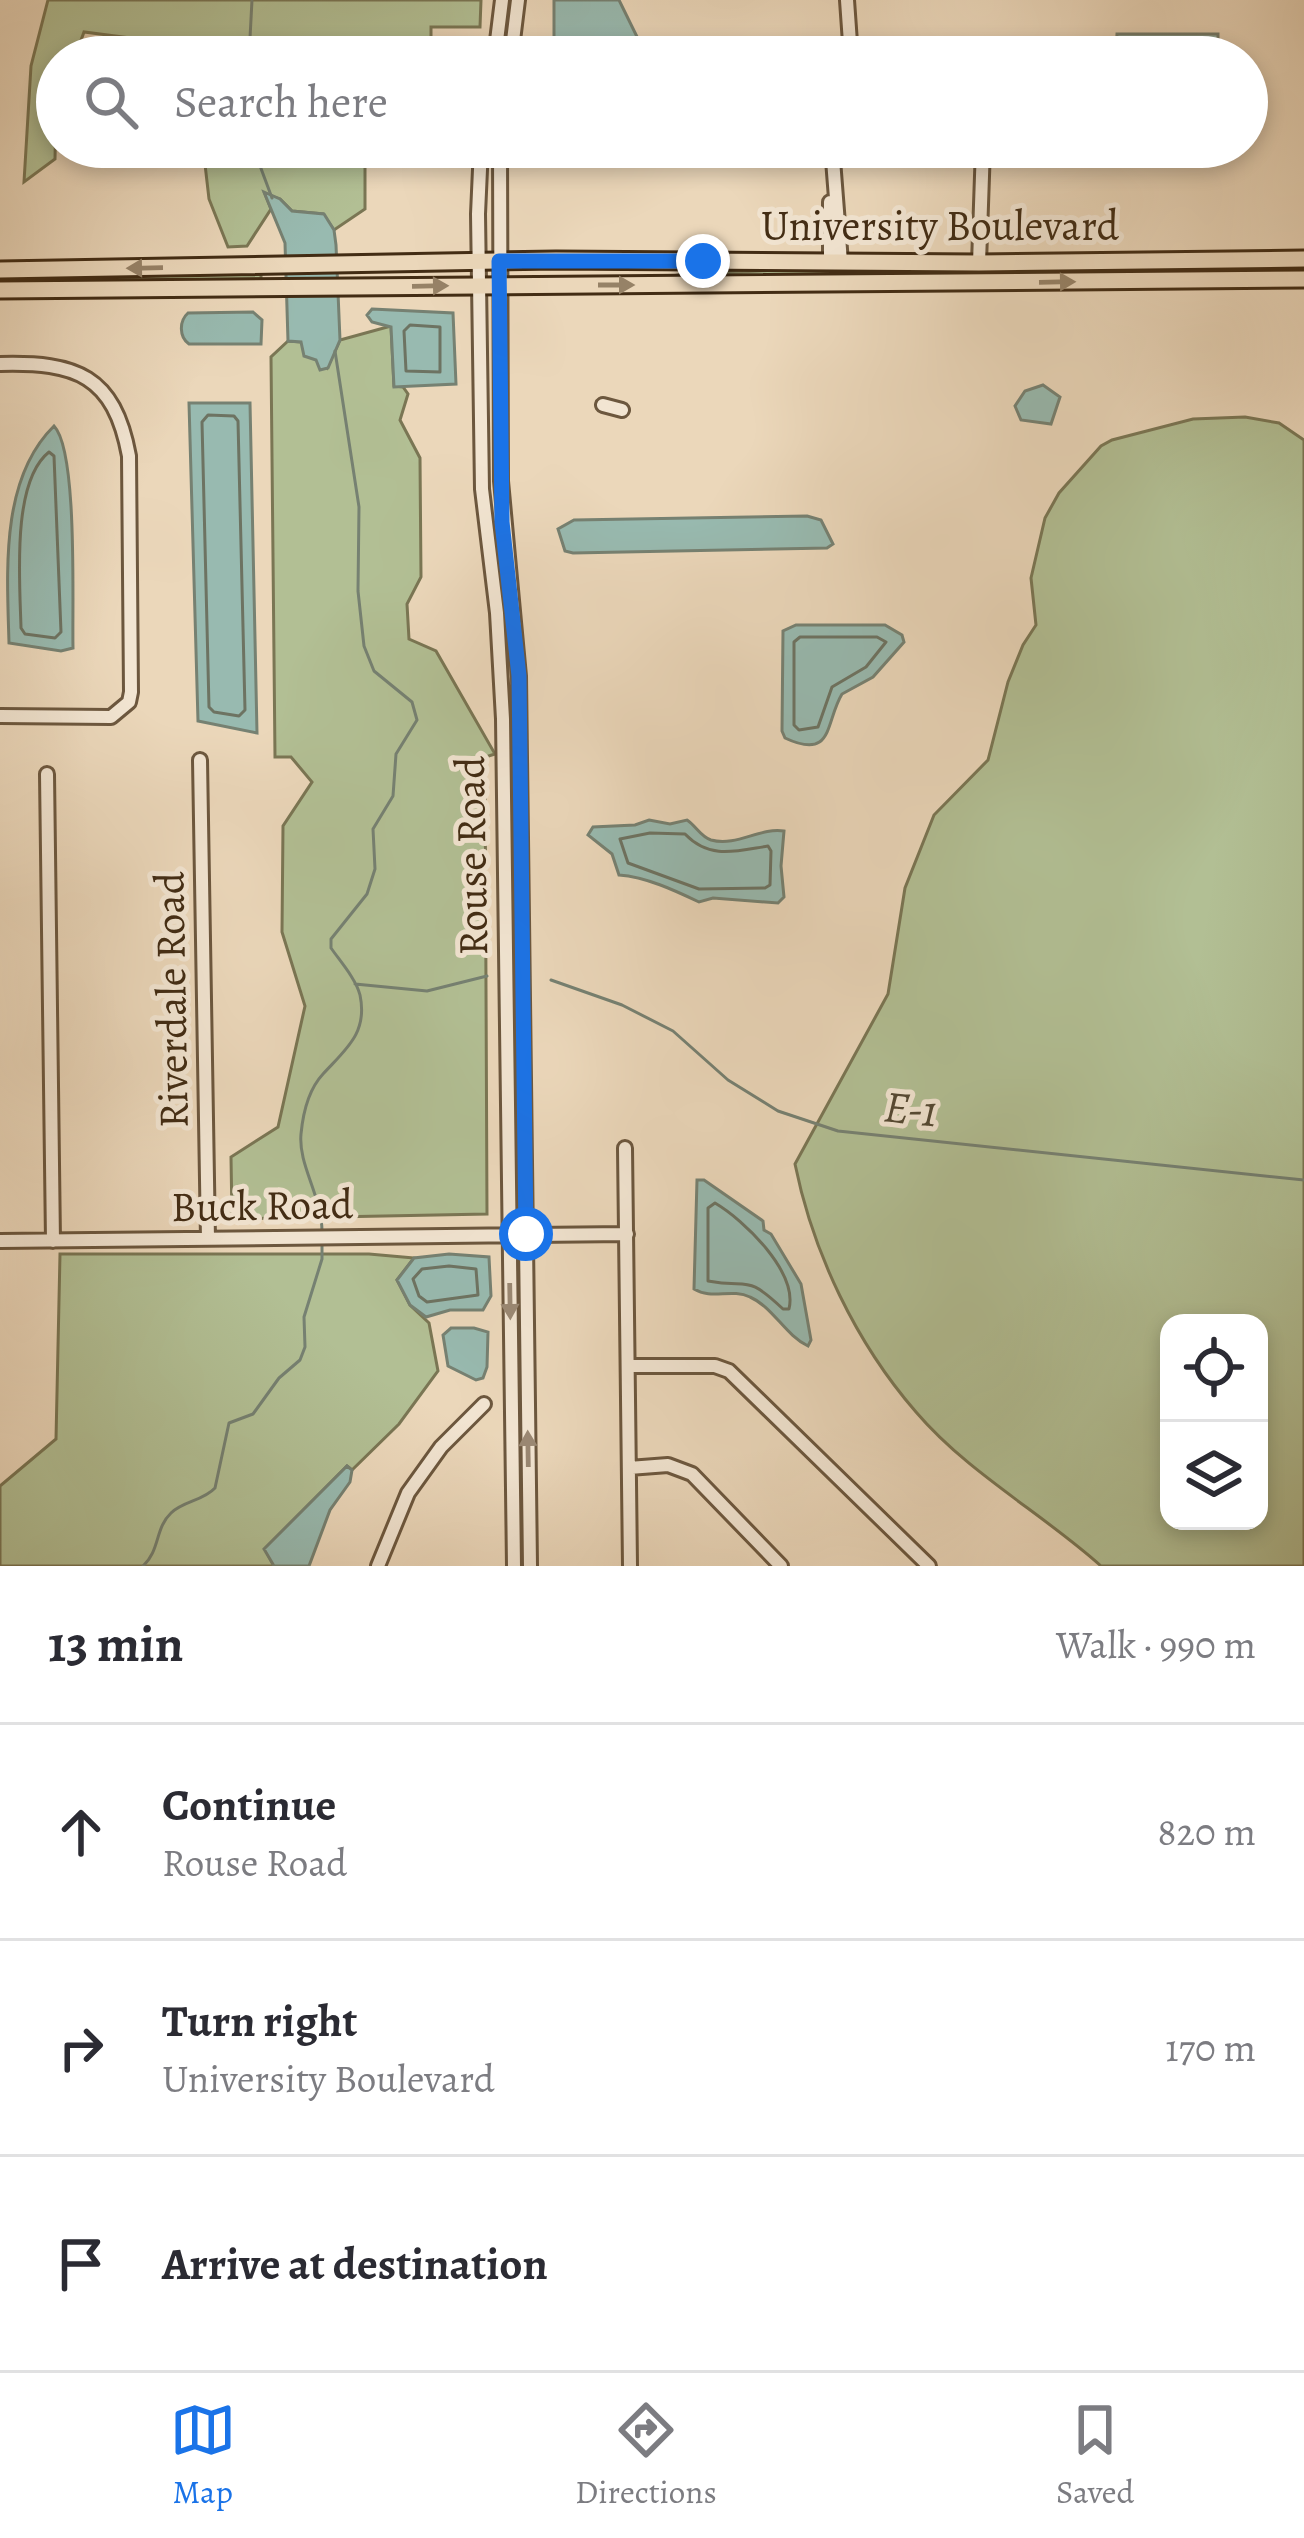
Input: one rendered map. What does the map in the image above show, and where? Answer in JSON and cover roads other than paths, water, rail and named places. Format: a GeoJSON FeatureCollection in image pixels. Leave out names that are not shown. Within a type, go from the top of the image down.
{"type":"FeatureCollection","features":[{"type":"Feature","properties":{"kind":"main road","name":"University Boulevard"},"geometry":{"type":"LineString","coordinates":[[0,270],[479,261],[1304,259]]}},
{"type":"Feature","properties":{"kind":"main road"},"geometry":{"type":"LineString","coordinates":[[976,283],[1024,262]]}},
{"type":"Feature","properties":{"kind":"main road"},"geometry":{"type":"LineString","coordinates":[[927,283],[968,274],[979,263]]}},
{"type":"Feature","properties":{"kind":"main road","name":"University Boulevard"},"geometry":{"type":"LineString","coordinates":[[0,290],[1304,279]]}},
{"type":"Feature","properties":{"kind":"street"},"geometry":{"type":"LineString","coordinates":[[498,36],[502,0]]}},
{"type":"Feature","properties":{"kind":"street"},"geometry":{"type":"LineString","coordinates":[[514,36],[518,0]]}},
{"type":"Feature","properties":{"kind":"street"},"geometry":{"type":"LineString","coordinates":[[847,0],[850,36]]}},
{"type":"Feature","properties":{"kind":"street","name":"Rouse Road"},"geometry":{"type":"LineString","coordinates":[[481,168],[482,489],[502,676],[514,1566]]}},
{"type":"Feature","properties":{"kind":"street","name":"Rouse Road"},"geometry":{"type":"LineString","coordinates":[[500,168],[502,522],[519,676],[530,1566]]}},
{"type":"Feature","properties":{"kind":"street"},"geometry":{"type":"LineString","coordinates":[[833,168],[836,261]]}},
{"type":"Feature","properties":{"kind":"street"},"geometry":{"type":"LineString","coordinates":[[979,263],[981,168]]}},
{"type":"Feature","properties":{"kind":"street"},"geometry":{"type":"LineString","coordinates":[[1182,280],[1222,260]]}},
{"type":"Feature","properties":{"kind":"street"},"geometry":{"type":"LineString","coordinates":[[1243,280],[1248,268],[1266,260]]}},
{"type":"Feature","properties":{"kind":"street"},"geometry":{"type":"LineString","coordinates":[[0,364],[42,363],[86,377],[104,391],[124,428],[129,456],[131,692],[121,712],[111,717],[0,716]]}},
{"type":"Feature","properties":{"kind":"street"},"geometry":{"type":"LineString","coordinates":[[603,405],[622,410]]}},
{"type":"Feature","properties":{"kind":"street"},"geometry":{"type":"LineString","coordinates":[[502,676],[519,676]]}},
{"type":"Feature","properties":{"kind":"street","name":"Riverdale Road"},"geometry":{"type":"LineString","coordinates":[[200,760],[208,1239]]}},
{"type":"Feature","properties":{"kind":"street"},"geometry":{"type":"LineString","coordinates":[[47,774],[53,1240]]}},
{"type":"Feature","properties":{"kind":"street"},"geometry":{"type":"LineString","coordinates":[[625,1148],[630,1566]]}},
{"type":"Feature","properties":{"kind":"street","name":"Buck Road"},"geometry":{"type":"LineString","coordinates":[[0,1241],[526,1234],[535,1228],[627,1234]]}},
{"type":"Feature","properties":{"kind":"street"},"geometry":{"type":"LineString","coordinates":[[628,1366],[715,1366],[729,1371],[929,1566]]}},
{"type":"Feature","properties":{"kind":"street"},"geometry":{"type":"LineString","coordinates":[[378,1566],[408,1493],[441,1447],[484,1404]]}},
{"type":"Feature","properties":{"kind":"street"},"geometry":{"type":"LineString","coordinates":[[629,1468],[668,1466],[692,1474],[781,1566]]}},
{"type":"Feature","properties":{"kind":"water"},"geometry":{"type":"Polygon","coordinates":[[[554,0],[619,0],[637,36],[554,36],[554,0]]]}},
{"type":"Feature","properties":{"kind":"water"},"geometry":{"type":"Polygon","coordinates":[[[1117,34],[1218,34],[1218,36],[1117,34]]]}},
{"type":"Feature","properties":{"kind":"water"},"geometry":{"type":"Polygon","coordinates":[[[264,192],[292,211],[324,214],[334,230],[340,340],[328,368],[320,370],[316,360],[304,356],[301,342],[288,341],[285,243],[264,192]]]}},
{"type":"Feature","properties":{"kind":"water"},"geometry":{"type":"Polygon","coordinates":[[[372,309],[453,313],[456,384],[394,387],[391,327],[372,322],[367,315],[372,309]]]}},
{"type":"Feature","properties":{"kind":"water"},"geometry":{"type":"Polygon","coordinates":[[[253,312],[262,320],[261,344],[189,344],[182,333],[188,313],[253,312]]]}},
{"type":"Feature","properties":{"kind":"water"},"geometry":{"type":"Polygon","coordinates":[[[1043,385],[1060,397],[1051,424],[1021,420],[1015,406],[1025,391],[1043,385]]]}},
{"type":"Feature","properties":{"kind":"water"},"geometry":{"type":"Polygon","coordinates":[[[189,403],[250,403],[257,733],[198,721],[189,403]]]}},
{"type":"Feature","properties":{"kind":"water"},"geometry":{"type":"Polygon","coordinates":[[[54,426],[67,465],[72,530],[73,648],[61,651],[9,643],[10,527],[24,472],[54,426]]]}},
{"type":"Feature","properties":{"kind":"water"},"geometry":{"type":"Polygon","coordinates":[[[807,516],[821,520],[833,544],[827,548],[573,553],[565,551],[558,529],[574,520],[807,516]]]}},
{"type":"Feature","properties":{"kind":"water"},"geometry":{"type":"Polygon","coordinates":[[[796,625],[885,625],[902,635],[904,642],[873,677],[842,694],[826,735],[812,745],[785,738],[782,731],[783,631],[796,625]]]}},
{"type":"Feature","properties":{"kind":"water"},"geometry":{"type":"Polygon","coordinates":[[[649,820],[670,824],[687,820],[707,839],[721,841],[784,831],[784,897],[778,903],[713,898],[699,902],[650,881],[619,875],[612,854],[588,835],[593,827],[649,820]]]}},
{"type":"Feature","properties":{"kind":"water"},"geometry":{"type":"Polygon","coordinates":[[[697,1180],[704,1180],[763,1221],[764,1230],[801,1284],[811,1340],[808,1346],[750,1297],[694,1289],[697,1180]]]}},
{"type":"Feature","properties":{"kind":"water"},"geometry":{"type":"Polygon","coordinates":[[[489,1257],[491,1296],[483,1310],[450,1310],[426,1317],[410,1305],[397,1280],[414,1258],[489,1257]]]}},
{"type":"Feature","properties":{"kind":"water"},"geometry":{"type":"Polygon","coordinates":[[[451,1328],[488,1332],[483,1378],[476,1380],[448,1366],[443,1335],[451,1328]]]}},
{"type":"Feature","properties":{"kind":"water"},"geometry":{"type":"Polygon","coordinates":[[[347,1466],[352,1470],[350,1482],[330,1510],[309,1566],[274,1566],[264,1549],[347,1466]]]}},
{"type":"Feature","properties":{"kind":"waterway"},"geometry":{"type":"LineString","coordinates":[[250,36],[252,0]]}},
{"type":"Feature","properties":{"kind":"waterway"},"geometry":{"type":"LineString","coordinates":[[261,168],[272,198]]}},
{"type":"Feature","properties":{"kind":"waterway"},"geometry":{"type":"LineString","coordinates":[[322,1232],[301,1146],[303,1118],[318,1080],[358,1030],[362,1008],[358,989],[331,948],[331,939],[367,894],[375,869],[373,829],[393,796],[396,754],[417,720],[412,702],[374,671],[364,646],[358,591],[359,507],[335,351]]}},
{"type":"Feature","properties":{"kind":"waterway","name":"E-1"},"geometry":{"type":"LineString","coordinates":[[355,984],[427,991],[487,976]]}},
{"type":"Feature","properties":{"kind":"waterway","name":"E-1"},"geometry":{"type":"LineString","coordinates":[[551,980],[622,1005],[673,1031],[728,1080],[778,1111],[838,1131],[1304,1180]]}},
{"type":"Feature","properties":{"kind":"waterway"},"geometry":{"type":"LineString","coordinates":[[143,1566],[171,1513],[215,1488],[229,1423],[253,1414],[279,1378],[300,1360],[305,1347],[304,1317],[322,1259],[322,1242]]}}]}
